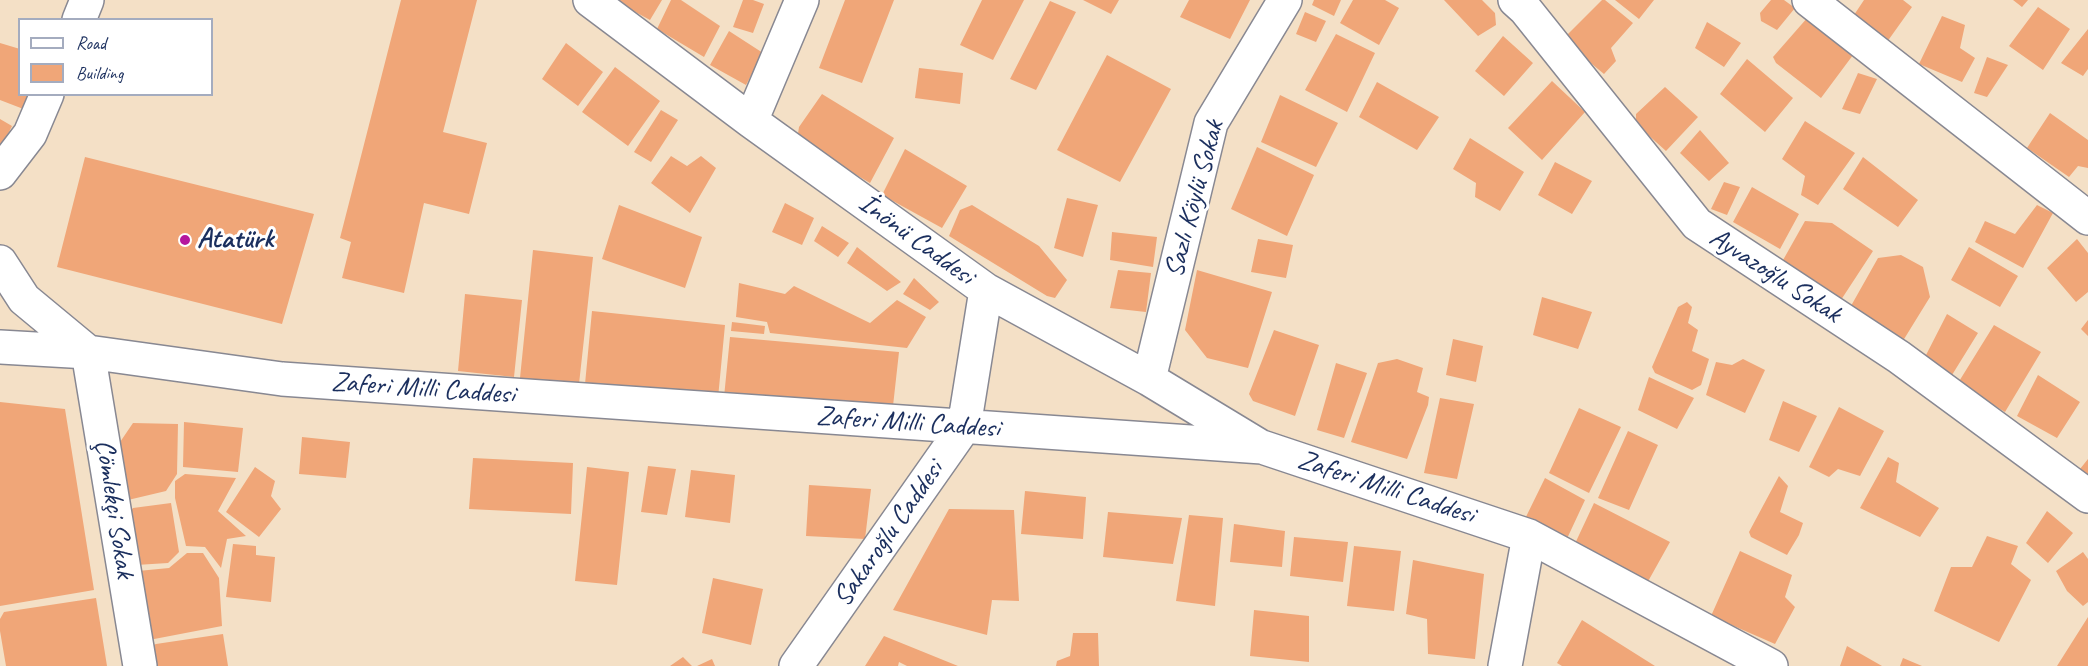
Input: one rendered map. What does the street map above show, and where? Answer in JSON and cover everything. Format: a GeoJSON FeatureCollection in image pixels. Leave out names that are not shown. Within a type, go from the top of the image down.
{"type":"FeatureCollection","features":[{"type":"Feature","properties":{"kind":"street"},"geometry":{"type":"LineString","coordinates":[[80,18],[87,0],[81,0]]}},
{"type":"Feature","properties":{"kind":"street","name":"İnönü Caddesi"},"geometry":{"type":"LineString","coordinates":[[590,0],[751,121],[986,290],[1149,379],[1262,447]]}},
{"type":"Feature","properties":{"kind":"street"},"geometry":{"type":"LineString","coordinates":[[751,121],[802,0]]}},
{"type":"Feature","properties":{"kind":"street","name":"Sazlı Köylü Sokak"},"geometry":{"type":"LineString","coordinates":[[1149,379],[1211,123],[1285,0]]}},
{"type":"Feature","properties":{"kind":"street"},"geometry":{"type":"LineString","coordinates":[[1809,0],[2088,218]]}},
{"type":"Feature","properties":{"kind":"street","name":"Ayvazoğlu Sokak"},"geometry":{"type":"LineString","coordinates":[[1525,3],[1696,224],[1899,357],[2088,496]]}},
{"type":"Feature","properties":{"kind":"street"},"geometry":{"type":"LineString","coordinates":[[0,173],[30,134],[46,96]]}},
{"type":"Feature","properties":{"kind":"street"},"geometry":{"type":"LineString","coordinates":[[0,262],[24,299],[88,352]]}},
{"type":"Feature","properties":{"kind":"street","name":"Sakaroğlu Caddesi"},"geometry":{"type":"LineString","coordinates":[[796,666],[964,427],[986,290]]}},
{"type":"Feature","properties":{"kind":"street","name":"Zaferi Milli Caddesi"},"geometry":{"type":"LineString","coordinates":[[0,347],[88,352],[282,379],[1262,447],[1529,536],[1771,666]]}},
{"type":"Feature","properties":{"kind":"street","name":"Çömlekçi Sokak"},"geometry":{"type":"LineString","coordinates":[[88,352],[140,666]]}},
{"type":"Feature","properties":{"kind":"street"},"geometry":{"type":"LineString","coordinates":[[1505,666],[1529,536]]}},
{"type":"Feature","properties":{"kind":"building","name":"Atatürk"},"geometry":{"type":"Polygon","coordinates":[[[401,0],[477,0],[443,132],[487,143],[469,214],[424,203],[404,293],[342,278],[351,242],[340,238],[401,0]]]}},
{"type":"Feature","properties":{"kind":"building"},"geometry":{"type":"Polygon","coordinates":[[[618,0],[662,0],[650,20],[617,2],[618,0]]]}},
{"type":"Feature","properties":{"kind":"building"},"geometry":{"type":"Polygon","coordinates":[[[671,0],[681,0],[720,26],[704,57],[657,29],[671,0]]]}},
{"type":"Feature","properties":{"kind":"building"},"geometry":{"type":"Polygon","coordinates":[[[743,0],[753,0],[764,4],[753,33],[733,27],[743,0]]]}},
{"type":"Feature","properties":{"kind":"building"},"geometry":{"type":"Polygon","coordinates":[[[845,0],[894,0],[862,83],[819,68],[845,0]]]}},
{"type":"Feature","properties":{"kind":"building"},"geometry":{"type":"Polygon","coordinates":[[[982,0],[1024,0],[993,60],[960,45],[982,0]]]}},
{"type":"Feature","properties":{"kind":"building"},"geometry":{"type":"Polygon","coordinates":[[[1083,0],[1119,0],[1111,14],[1083,0]]]}},
{"type":"Feature","properties":{"kind":"building"},"geometry":{"type":"Polygon","coordinates":[[[1189,0],[1250,0],[1230,39],[1180,17],[1189,0]]]}},
{"type":"Feature","properties":{"kind":"building"},"geometry":{"type":"Polygon","coordinates":[[[1314,0],[1341,0],[1334,16],[1312,5],[1314,0]]]}},
{"type":"Feature","properties":{"kind":"building"},"geometry":{"type":"Polygon","coordinates":[[[1353,0],[1385,0],[1399,8],[1379,45],[1340,23],[1353,0]]]}},
{"type":"Feature","properties":{"kind":"building"},"geometry":{"type":"Polygon","coordinates":[[[1444,0],[1482,0],[1495,13],[1496,25],[1478,36],[1444,0]]]}},
{"type":"Feature","properties":{"kind":"building"},"geometry":{"type":"Polygon","coordinates":[[[1602,0],[1633,23],[1611,48],[1616,61],[1604,74],[1569,45],[1567,35],[1602,0]]]}},
{"type":"Feature","properties":{"kind":"building"},"geometry":{"type":"Polygon","coordinates":[[[1615,0],[1654,0],[1639,19],[1615,0]]]}},
{"type":"Feature","properties":{"kind":"building"},"geometry":{"type":"Polygon","coordinates":[[[1771,0],[1784,0],[1795,8],[1777,30],[1761,21],[1760,13],[1771,0]]]}},
{"type":"Feature","properties":{"kind":"building"},"geometry":{"type":"Polygon","coordinates":[[[1864,0],[1903,0],[1912,7],[1887,42],[1852,18],[1864,0]]]}},
{"type":"Feature","properties":{"kind":"building"},"geometry":{"type":"Polygon","coordinates":[[[2013,0],[2028,0],[2022,7],[2013,0]]]}},
{"type":"Feature","properties":{"kind":"building"},"geometry":{"type":"Polygon","coordinates":[[[1050,1],[1076,12],[1036,90],[1010,79],[1050,1]]]}},
{"type":"Feature","properties":{"kind":"building"},"geometry":{"type":"Polygon","coordinates":[[[2038,7],[2070,29],[2043,70],[2009,46],[2038,7]]]}},
{"type":"Feature","properties":{"kind":"building"},"geometry":{"type":"Polygon","coordinates":[[[1305,12],[1326,21],[1316,42],[1296,34],[1305,12]]]}},
{"type":"Feature","properties":{"kind":"building"},"geometry":{"type":"Polygon","coordinates":[[[1942,16],[1965,25],[1960,48],[1975,58],[1962,82],[1919,64],[1942,16]]]}},
{"type":"Feature","properties":{"kind":"building"},"geometry":{"type":"Polygon","coordinates":[[[1808,17],[1853,55],[1821,98],[1776,63],[1773,57],[1808,17]]]}},
{"type":"Feature","properties":{"kind":"building"},"geometry":{"type":"Polygon","coordinates":[[[1707,22],[1741,43],[1724,67],[1695,48],[1707,22]]]}},
{"type":"Feature","properties":{"kind":"building"},"geometry":{"type":"Polygon","coordinates":[[[2088,29],[2088,69],[2083,76],[2061,63],[2088,29]]]}},
{"type":"Feature","properties":{"kind":"building"},"geometry":{"type":"Polygon","coordinates":[[[729,31],[763,53],[746,85],[710,65],[729,31]]]}},
{"type":"Feature","properties":{"kind":"building"},"geometry":{"type":"Polygon","coordinates":[[[1336,34],[1375,53],[1347,112],[1305,90],[1336,34]]]}},
{"type":"Feature","properties":{"kind":"building"},"geometry":{"type":"Polygon","coordinates":[[[1503,36],[1533,63],[1504,96],[1475,71],[1503,36]]]}},
{"type":"Feature","properties":{"kind":"building"},"geometry":{"type":"Polygon","coordinates":[[[0,43],[18,48],[18,96],[32,96],[26,110],[0,100],[0,43]]]}},
{"type":"Feature","properties":{"kind":"building"},"geometry":{"type":"Polygon","coordinates":[[[566,43],[603,72],[578,106],[542,79],[566,43]]]}},
{"type":"Feature","properties":{"kind":"building"},"geometry":{"type":"Polygon","coordinates":[[[1107,55],[1171,89],[1120,182],[1057,150],[1107,55]]]}},
{"type":"Feature","properties":{"kind":"building"},"geometry":{"type":"Polygon","coordinates":[[[1987,57],[2008,65],[1987,97],[1974,93],[1987,57]]]}},
{"type":"Feature","properties":{"kind":"building"},"geometry":{"type":"Polygon","coordinates":[[[1747,59],[1793,98],[1765,132],[1720,94],[1747,59]]]}},
{"type":"Feature","properties":{"kind":"building"},"geometry":{"type":"Polygon","coordinates":[[[615,67],[660,101],[628,146],[582,112],[615,67]]]}},
{"type":"Feature","properties":{"kind":"building"},"geometry":{"type":"Polygon","coordinates":[[[919,68],[963,73],[960,104],[915,98],[919,68]]]}},
{"type":"Feature","properties":{"kind":"building"},"geometry":{"type":"Polygon","coordinates":[[[1858,73],[1877,79],[1860,114],[1842,109],[1858,73]]]}},
{"type":"Feature","properties":{"kind":"building"},"geometry":{"type":"Polygon","coordinates":[[[1552,81],[1585,112],[1542,160],[1508,128],[1552,81]]]}},
{"type":"Feature","properties":{"kind":"building"},"geometry":{"type":"Polygon","coordinates":[[[1377,82],[1439,117],[1417,150],[1359,117],[1377,82]]]}},
{"type":"Feature","properties":{"kind":"building"},"geometry":{"type":"Polygon","coordinates":[[[1665,87],[1698,117],[1666,151],[1636,124],[1636,114],[1665,87]]]}},
{"type":"Feature","properties":{"kind":"building"},"geometry":{"type":"Polygon","coordinates":[[[822,94],[894,138],[870,183],[797,140],[799,127],[822,94]]]}},
{"type":"Feature","properties":{"kind":"building"},"geometry":{"type":"Polygon","coordinates":[[[1280,95],[1338,123],[1316,167],[1261,142],[1280,95]]]}},
{"type":"Feature","properties":{"kind":"building"},"geometry":{"type":"Polygon","coordinates":[[[661,110],[678,120],[651,162],[634,152],[661,110]]]}},
{"type":"Feature","properties":{"kind":"building"},"geometry":{"type":"Polygon","coordinates":[[[2050,113],[2088,140],[2088,168],[2078,166],[2069,177],[2027,148],[2050,113]]]}},
{"type":"Feature","properties":{"kind":"building"},"geometry":{"type":"Polygon","coordinates":[[[0,119],[12,126],[0,150],[0,119]]]}},
{"type":"Feature","properties":{"kind":"building"},"geometry":{"type":"Polygon","coordinates":[[[1805,121],[1855,153],[1818,205],[1801,195],[1805,176],[1782,159],[1805,121]]]}},
{"type":"Feature","properties":{"kind":"building"},"geometry":{"type":"Polygon","coordinates":[[[1700,130],[1729,163],[1709,181],[1680,153],[1700,130]]]}},
{"type":"Feature","properties":{"kind":"building"},"geometry":{"type":"Polygon","coordinates":[[[1470,138],[1524,172],[1500,211],[1475,197],[1476,183],[1453,169],[1470,138]]]}},
{"type":"Feature","properties":{"kind":"building"},"geometry":{"type":"Polygon","coordinates":[[[1257,147],[1314,175],[1287,236],[1231,209],[1257,147]]]}},
{"type":"Feature","properties":{"kind":"building"},"geometry":{"type":"Polygon","coordinates":[[[905,149],[967,186],[942,228],[882,195],[905,149]]]}},
{"type":"Feature","properties":{"kind":"building"},"geometry":{"type":"Polygon","coordinates":[[[671,156],[687,166],[701,156],[716,168],[690,213],[651,183],[671,156]]]}},
{"type":"Feature","properties":{"kind":"building","name":"Atatürk"},"geometry":{"type":"Polygon","coordinates":[[[85,157],[314,214],[282,324],[57,267],[85,157]]]}},
{"type":"Feature","properties":{"kind":"building"},"geometry":{"type":"Polygon","coordinates":[[[1863,157],[1918,200],[1898,227],[1843,189],[1863,157]]]}},
{"type":"Feature","properties":{"kind":"building"},"geometry":{"type":"Polygon","coordinates":[[[1555,162],[1592,181],[1572,214],[1538,195],[1555,162]]]}},
{"type":"Feature","properties":{"kind":"building"},"geometry":{"type":"Polygon","coordinates":[[[1724,182],[1740,187],[1727,215],[1711,209],[1724,182]]]}},
{"type":"Feature","properties":{"kind":"building"},"geometry":{"type":"Polygon","coordinates":[[[1752,187],[1799,214],[1780,249],[1733,222],[1752,187]]]}},
{"type":"Feature","properties":{"kind":"building"},"geometry":{"type":"Polygon","coordinates":[[[1067,198],[1098,205],[1083,257],[1054,248],[1067,198]]]}},
{"type":"Feature","properties":{"kind":"building"},"geometry":{"type":"Polygon","coordinates":[[[785,203],[814,218],[802,245],[772,232],[785,203]]]}},
{"type":"Feature","properties":{"kind":"building"},"geometry":{"type":"Polygon","coordinates":[[[619,205],[702,237],[685,288],[602,259],[619,205]]]}},
{"type":"Feature","properties":{"kind":"building"},"geometry":{"type":"Polygon","coordinates":[[[972,205],[1039,246],[1067,280],[1055,298],[1047,296],[949,236],[960,210],[972,205]]]}},
{"type":"Feature","properties":{"kind":"building"},"geometry":{"type":"Polygon","coordinates":[[[2037,205],[2053,213],[2023,268],[1975,242],[1985,221],[2015,234],[2037,205]]]}},
{"type":"Feature","properties":{"kind":"building"},"geometry":{"type":"Polygon","coordinates":[[[1805,221],[1832,223],[1873,251],[1839,303],[1778,269],[1805,221]]]}},
{"type":"Feature","properties":{"kind":"building"},"geometry":{"type":"Polygon","coordinates":[[[822,226],[849,243],[838,257],[814,241],[822,226]]]}},
{"type":"Feature","properties":{"kind":"building"},"geometry":{"type":"Polygon","coordinates":[[[1112,232],[1157,237],[1153,267],[1110,260],[1112,232]]]}},
{"type":"Feature","properties":{"kind":"building"},"geometry":{"type":"Polygon","coordinates":[[[1258,239],[1293,245],[1286,278],[1251,272],[1258,239]]]}},
{"type":"Feature","properties":{"kind":"building"},"geometry":{"type":"Polygon","coordinates":[[[2077,239],[2088,253],[2088,292],[2076,302],[2047,268],[2077,239]]]}},
{"type":"Feature","properties":{"kind":"building"},"geometry":{"type":"Polygon","coordinates":[[[857,247],[901,282],[887,291],[847,263],[857,247]]]}},
{"type":"Feature","properties":{"kind":"building"},"geometry":{"type":"Polygon","coordinates":[[[1969,247],[2018,276],[2000,307],[1951,280],[1969,247]]]}},
{"type":"Feature","properties":{"kind":"building"},"geometry":{"type":"Polygon","coordinates":[[[533,250],[593,257],[579,384],[520,378],[533,250]]]}},
{"type":"Feature","properties":{"kind":"building"},"geometry":{"type":"Polygon","coordinates":[[[1901,255],[1923,267],[1930,297],[1901,344],[1847,313],[1878,258],[1901,255]]]}},
{"type":"Feature","properties":{"kind":"building"},"geometry":{"type":"Polygon","coordinates":[[[1118,270],[1151,273],[1146,312],[1110,308],[1118,270]]]}},
{"type":"Feature","properties":{"kind":"building"},"geometry":{"type":"Polygon","coordinates":[[[1197,270],[1272,292],[1248,368],[1207,358],[1185,330],[1197,270]]]}},
{"type":"Feature","properties":{"kind":"building"},"geometry":{"type":"Polygon","coordinates":[[[914,278],[939,302],[930,310],[903,294],[914,278]]]}},
{"type":"Feature","properties":{"kind":"building"},"geometry":{"type":"Polygon","coordinates":[[[739,283],[785,294],[794,286],[870,323],[897,300],[926,317],[907,348],[770,333],[767,322],[736,317],[739,283]]]}},
{"type":"Feature","properties":{"kind":"building"},"geometry":{"type":"Polygon","coordinates":[[[465,294],[522,300],[514,377],[458,371],[465,294]]]}},
{"type":"Feature","properties":{"kind":"building"},"geometry":{"type":"Polygon","coordinates":[[[1542,297],[1592,312],[1578,349],[1533,335],[1542,297]]]}},
{"type":"Feature","properties":{"kind":"building"},"geometry":{"type":"Polygon","coordinates":[[[1687,302],[1692,307],[1688,323],[1698,330],[1692,351],[1709,359],[1701,385],[1692,390],[1655,373],[1652,367],[1678,307],[1687,302]]]}},
{"type":"Feature","properties":{"kind":"building"},"geometry":{"type":"Polygon","coordinates":[[[592,311],[725,325],[718,398],[585,384],[592,311]]]}},
{"type":"Feature","properties":{"kind":"building"},"geometry":{"type":"Polygon","coordinates":[[[1947,314],[1978,333],[1952,375],[1925,357],[1947,314]]]}},
{"type":"Feature","properties":{"kind":"building"},"geometry":{"type":"Polygon","coordinates":[[[2088,320],[2088,336],[2081,329],[2088,320]]]}},
{"type":"Feature","properties":{"kind":"building"},"geometry":{"type":"Polygon","coordinates":[[[732,322],[765,326],[764,334],[731,331],[732,322]]]}},
{"type":"Feature","properties":{"kind":"building"},"geometry":{"type":"Polygon","coordinates":[[[1994,325],[2041,352],[2005,412],[1958,383],[1994,325]]]}},
{"type":"Feature","properties":{"kind":"building"},"geometry":{"type":"Polygon","coordinates":[[[1274,330],[1319,345],[1295,416],[1253,401],[1249,394],[1274,330]]]}},
{"type":"Feature","properties":{"kind":"building"},"geometry":{"type":"Polygon","coordinates":[[[730,337],[899,352],[892,415],[724,397],[730,337]]]}},
{"type":"Feature","properties":{"kind":"building"},"geometry":{"type":"Polygon","coordinates":[[[1453,339],[1483,346],[1476,382],[1446,375],[1453,339]]]}},
{"type":"Feature","properties":{"kind":"building"},"geometry":{"type":"Polygon","coordinates":[[[1397,359],[1423,368],[1417,392],[1429,397],[1407,459],[1351,442],[1378,363],[1397,359]]]}},
{"type":"Feature","properties":{"kind":"building"},"geometry":{"type":"Polygon","coordinates":[[[1743,359],[1765,370],[1745,413],[1706,395],[1716,362],[1732,365],[1743,359]]]}},
{"type":"Feature","properties":{"kind":"building"},"geometry":{"type":"Polygon","coordinates":[[[1336,363],[1367,373],[1344,438],[1317,430],[1336,363]]]}},
{"type":"Feature","properties":{"kind":"building"},"geometry":{"type":"Polygon","coordinates":[[[2038,375],[2080,402],[2057,438],[2017,416],[2038,375]]]}},
{"type":"Feature","properties":{"kind":"building"},"geometry":{"type":"Polygon","coordinates":[[[1649,377],[1694,398],[1677,429],[1638,410],[1649,377]]]}},
{"type":"Feature","properties":{"kind":"building"},"geometry":{"type":"Polygon","coordinates":[[[1440,398],[1474,404],[1457,479],[1424,473],[1440,398]]]}},
{"type":"Feature","properties":{"kind":"building"},"geometry":{"type":"Polygon","coordinates":[[[1783,401],[1817,416],[1799,452],[1769,440],[1783,401]]]}},
{"type":"Feature","properties":{"kind":"building"},"geometry":{"type":"Polygon","coordinates":[[[0,402],[65,409],[94,590],[0,606],[0,402]]]}},
{"type":"Feature","properties":{"kind":"building"},"geometry":{"type":"Polygon","coordinates":[[[1839,407],[1884,431],[1860,476],[1838,469],[1829,477],[1809,467],[1839,407]]]}},
{"type":"Feature","properties":{"kind":"building"},"geometry":{"type":"Polygon","coordinates":[[[1579,408],[1621,427],[1589,493],[1549,473],[1579,408]]]}},
{"type":"Feature","properties":{"kind":"building"},"geometry":{"type":"Polygon","coordinates":[[[184,422],[243,428],[238,472],[183,467],[184,422]]]}},
{"type":"Feature","properties":{"kind":"building"},"geometry":{"type":"Polygon","coordinates":[[[133,423],[178,424],[177,474],[166,491],[128,500],[116,448],[133,423]]]}},
{"type":"Feature","properties":{"kind":"building"},"geometry":{"type":"Polygon","coordinates":[[[1628,431],[1658,445],[1629,510],[1598,498],[1628,431]]]}},
{"type":"Feature","properties":{"kind":"building"},"geometry":{"type":"Polygon","coordinates":[[[302,437],[350,442],[346,478],[299,474],[302,437]]]}},
{"type":"Feature","properties":{"kind":"building"},"geometry":{"type":"Polygon","coordinates":[[[1888,457],[1899,463],[1896,482],[1939,508],[1920,537],[1860,508],[1888,457]]]}},
{"type":"Feature","properties":{"kind":"building"},"geometry":{"type":"Polygon","coordinates":[[[473,458],[573,463],[571,514],[469,509],[473,458]]]}},
{"type":"Feature","properties":{"kind":"building"},"geometry":{"type":"Polygon","coordinates":[[[2088,459],[2088,484],[2076,474],[2088,459]]]}},
{"type":"Feature","properties":{"kind":"building"},"geometry":{"type":"Polygon","coordinates":[[[648,466],[676,469],[667,515],[641,512],[648,466]]]}},
{"type":"Feature","properties":{"kind":"building"},"geometry":{"type":"Polygon","coordinates":[[[255,467],[275,481],[271,496],[281,509],[259,537],[226,512],[255,467]]]}},
{"type":"Feature","properties":{"kind":"building"},"geometry":{"type":"Polygon","coordinates":[[[587,467],[629,472],[617,585],[575,581],[587,467]]]}},
{"type":"Feature","properties":{"kind":"building"},"geometry":{"type":"Polygon","coordinates":[[[691,470],[735,475],[730,523],[685,517],[691,470]]]}},
{"type":"Feature","properties":{"kind":"building"},"geometry":{"type":"Polygon","coordinates":[[[185,474],[236,478],[218,511],[246,536],[227,539],[221,568],[205,547],[186,546],[175,498],[175,481],[185,474]]]}},
{"type":"Feature","properties":{"kind":"building"},"geometry":{"type":"Polygon","coordinates":[[[1779,476],[1788,486],[1780,512],[1803,523],[1787,555],[1751,537],[1749,532],[1779,476]]]}},
{"type":"Feature","properties":{"kind":"building"},"geometry":{"type":"Polygon","coordinates":[[[1545,478],[1585,500],[1564,545],[1522,525],[1545,478]]]}},
{"type":"Feature","properties":{"kind":"building"},"geometry":{"type":"Polygon","coordinates":[[[809,485],[871,489],[865,539],[806,536],[809,485]]]}},
{"type":"Feature","properties":{"kind":"building"},"geometry":{"type":"Polygon","coordinates":[[[1025,491],[1086,497],[1083,539],[1021,534],[1025,491]]]}},
{"type":"Feature","properties":{"kind":"building"},"geometry":{"type":"Polygon","coordinates":[[[171,503],[179,552],[168,563],[136,565],[126,518],[133,508],[171,503]]]}},
{"type":"Feature","properties":{"kind":"building"},"geometry":{"type":"Polygon","coordinates":[[[1594,503],[1670,542],[1646,585],[1572,550],[1594,503]]]}},
{"type":"Feature","properties":{"kind":"building"},"geometry":{"type":"Polygon","coordinates":[[[949,509],[1014,510],[1019,601],[992,600],[987,635],[893,610],[949,509]]]}},
{"type":"Feature","properties":{"kind":"building"},"geometry":{"type":"Polygon","coordinates":[[[2047,511],[2073,533],[2048,563],[2026,543],[2047,511]]]}},
{"type":"Feature","properties":{"kind":"building"},"geometry":{"type":"Polygon","coordinates":[[[1108,512],[1182,518],[1173,564],[1103,557],[1108,512]]]}},
{"type":"Feature","properties":{"kind":"building"},"geometry":{"type":"Polygon","coordinates":[[[1189,515],[1223,518],[1215,606],[1176,601],[1189,515]]]}},
{"type":"Feature","properties":{"kind":"building"},"geometry":{"type":"Polygon","coordinates":[[[1234,524],[1285,531],[1282,567],[1230,562],[1234,524]]]}},
{"type":"Feature","properties":{"kind":"building"},"geometry":{"type":"Polygon","coordinates":[[[1987,536],[2018,546],[2011,564],[2031,580],[1999,642],[1934,611],[1951,567],[1972,567],[1987,536]]]}},
{"type":"Feature","properties":{"kind":"building"},"geometry":{"type":"Polygon","coordinates":[[[1294,537],[1348,542],[1343,582],[1290,576],[1294,537]]]}},
{"type":"Feature","properties":{"kind":"building"},"geometry":{"type":"Polygon","coordinates":[[[233,544],[256,546],[256,555],[275,557],[271,602],[226,597],[233,544]]]}},
{"type":"Feature","properties":{"kind":"building"},"geometry":{"type":"Polygon","coordinates":[[[1354,546],[1401,551],[1394,611],[1347,606],[1354,546]]]}},
{"type":"Feature","properties":{"kind":"building"},"geometry":{"type":"Polygon","coordinates":[[[1740,551],[1792,575],[1785,597],[1795,607],[1775,644],[1711,616],[1740,551]]]}},
{"type":"Feature","properties":{"kind":"building"},"geometry":{"type":"Polygon","coordinates":[[[2083,552],[2088,559],[2088,602],[2083,606],[2067,591],[2056,571],[2083,552]]]}},
{"type":"Feature","properties":{"kind":"building"},"geometry":{"type":"Polygon","coordinates":[[[187,553],[203,553],[219,578],[222,626],[149,640],[138,571],[169,568],[187,553]]]}},
{"type":"Feature","properties":{"kind":"building"},"geometry":{"type":"Polygon","coordinates":[[[1413,560],[1484,574],[1475,659],[1428,654],[1427,619],[1406,614],[1413,560]]]}},
{"type":"Feature","properties":{"kind":"building"},"geometry":{"type":"Polygon","coordinates":[[[713,578],[763,589],[751,645],[702,633],[713,578]]]}},
{"type":"Feature","properties":{"kind":"building"},"geometry":{"type":"Polygon","coordinates":[[[96,598],[107,666],[6,666],[0,631],[0,619],[4,612],[96,598]]]}},
{"type":"Feature","properties":{"kind":"building"},"geometry":{"type":"Polygon","coordinates":[[[1254,610],[1309,616],[1309,662],[1250,656],[1254,610]]]}},
{"type":"Feature","properties":{"kind":"building"},"geometry":{"type":"Polygon","coordinates":[[[2088,617],[2088,666],[2057,666],[2088,617]]]}},
{"type":"Feature","properties":{"kind":"building"},"geometry":{"type":"Polygon","coordinates":[[[1582,620],[1655,666],[1562,666],[1557,663],[1582,620]]]}},
{"type":"Feature","properties":{"kind":"building"},"geometry":{"type":"Polygon","coordinates":[[[1073,633],[1098,633],[1099,666],[1056,666],[1057,661],[1070,656],[1073,633]]]}},
{"type":"Feature","properties":{"kind":"building"},"geometry":{"type":"Polygon","coordinates":[[[223,634],[228,666],[152,666],[149,647],[223,634]]]}},
{"type":"Feature","properties":{"kind":"building"},"geometry":{"type":"Polygon","coordinates":[[[884,636],[958,666],[907,666],[899,662],[898,666],[865,666],[884,636]]]}},
{"type":"Feature","properties":{"kind":"building"},"geometry":{"type":"Polygon","coordinates":[[[1847,646],[1882,666],[1840,666],[1847,646]]]}},
{"type":"Feature","properties":{"kind":"building"},"geometry":{"type":"Polygon","coordinates":[[[683,657],[692,666],[670,666],[683,657]]]}},
{"type":"Feature","properties":{"kind":"building"},"geometry":{"type":"Polygon","coordinates":[[[1903,658],[1922,666],[1900,666],[1903,658]]]}},
{"type":"Feature","properties":{"kind":"building"},"geometry":{"type":"Polygon","coordinates":[[[712,659],[715,666],[697,666],[712,659]]]}},
{"type":"Feature","properties":{"kind":"place","name":"Atatürk"},"geometry":{"type":"Point","coordinates":[185,240]}}]}
